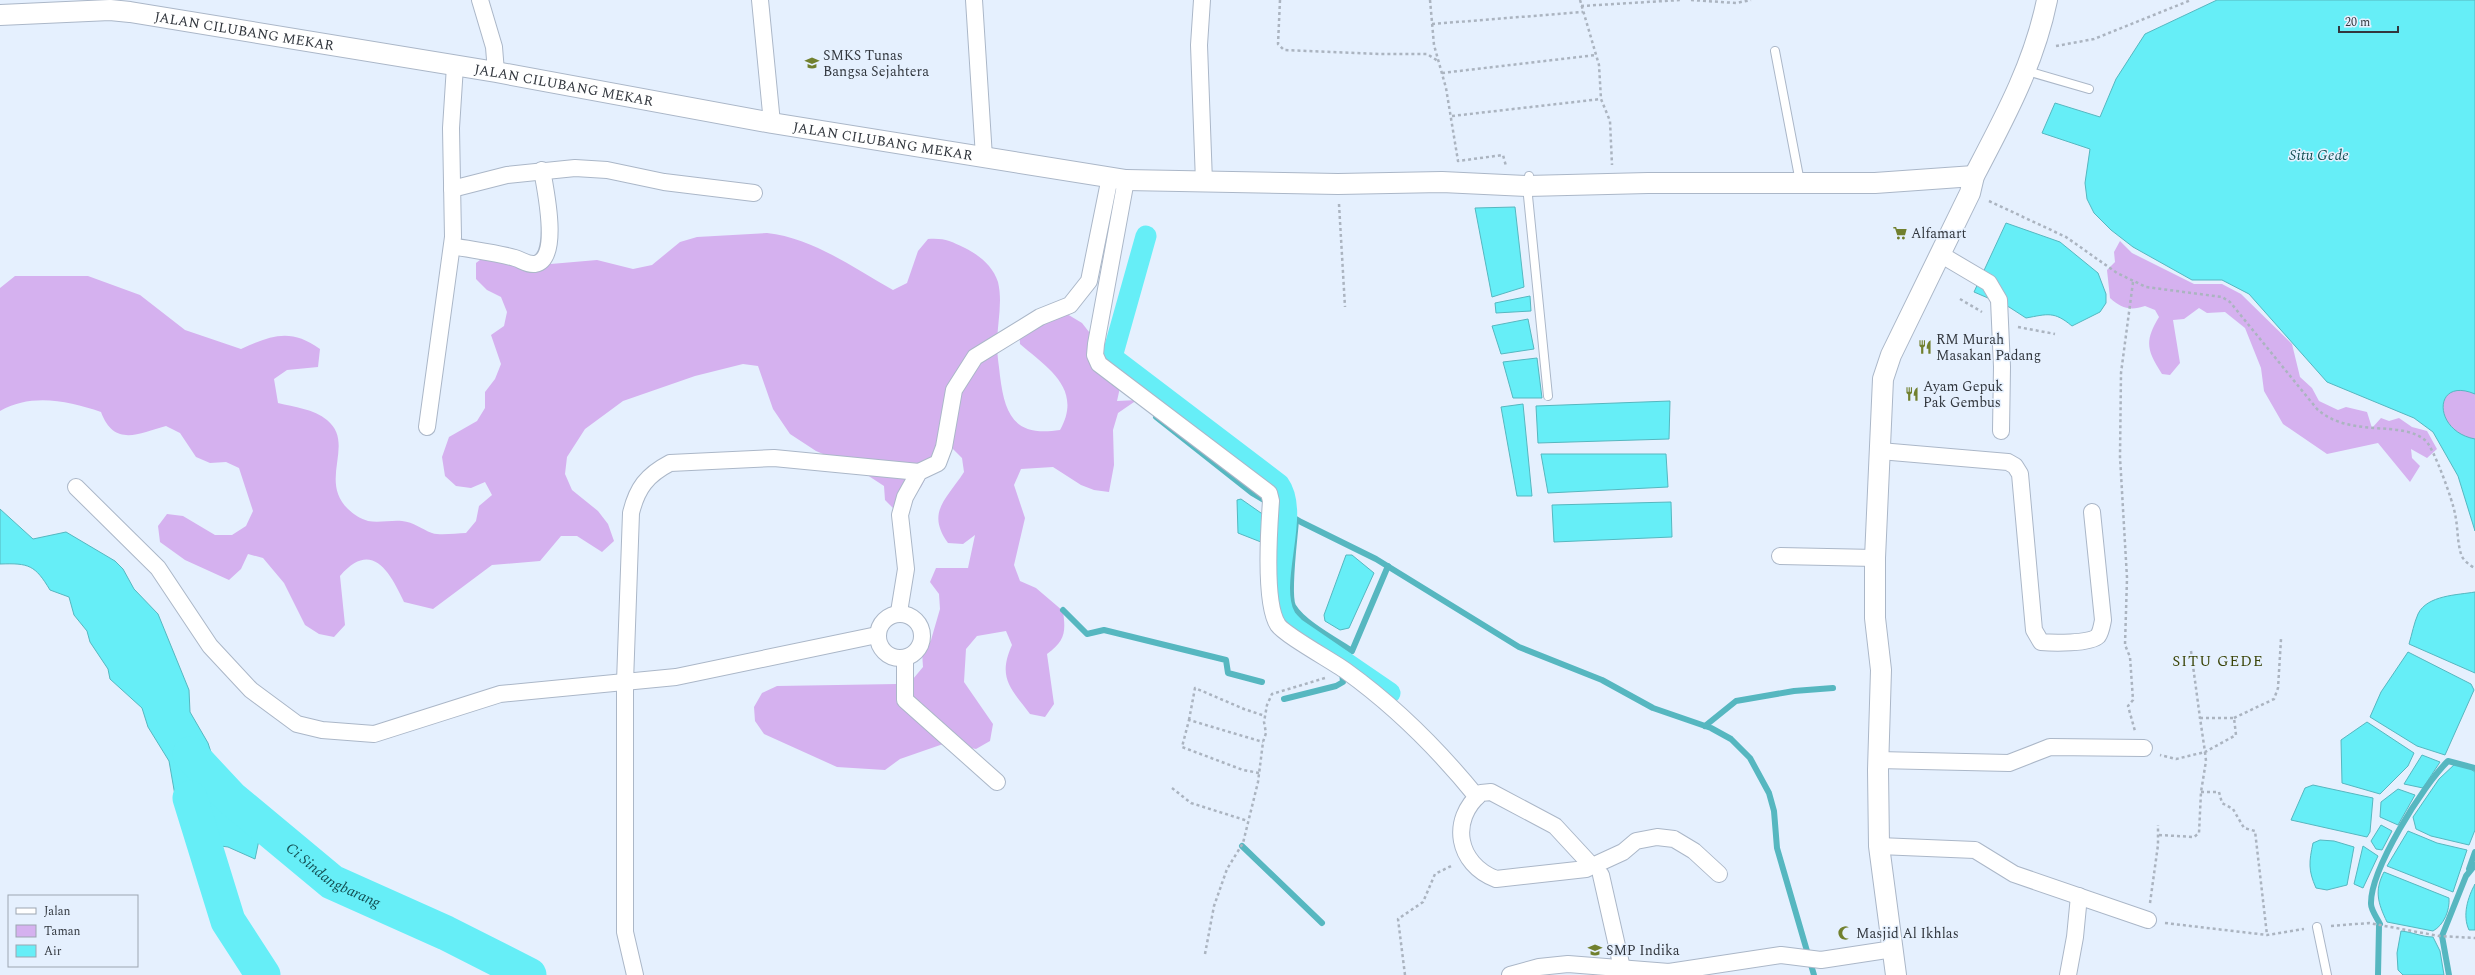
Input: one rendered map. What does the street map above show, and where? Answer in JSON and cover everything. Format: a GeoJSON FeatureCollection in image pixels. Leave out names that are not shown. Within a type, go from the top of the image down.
{"type":"FeatureCollection","features":[{"type":"Feature","properties":{"kind":"street"},"geometry":{"type":"LineString","coordinates":[[480,0],[494,47],[496,72]]}},
{"type":"Feature","properties":{"kind":"street"},"geometry":{"type":"LineString","coordinates":[[760,0],[772,123]]}},
{"type":"Feature","properties":{"kind":"street"},"geometry":{"type":"LineString","coordinates":[[974,0],[984,157]]}},
{"type":"Feature","properties":{"kind":"street"},"geometry":{"type":"LineString","coordinates":[[1202,0],[1199,45],[1204,182]]}},
{"type":"Feature","properties":{"kind":"street"},"geometry":{"type":"LineString","coordinates":[[1896,975],[1879,846],[1878,760],[1881,670],[1875,618],[1875,558],[1883,379],[1891,355],[2026,71],[2035,50],[2047,0]]}},
{"type":"Feature","properties":{"kind":"street","name":"JALAN CILUBANG MEKAR"},"geometry":{"type":"LineString","coordinates":[[0,15],[110,10],[129,6],[772,123],[1118,178],[1204,182],[1338,184],[1528,181],[1972,184]]}},
{"type":"Feature","properties":{"kind":"street"},"geometry":{"type":"LineString","coordinates":[[427,427],[452,246],[451,128],[455,66]]}},
{"type":"Feature","properties":{"kind":"street"},"geometry":{"type":"LineString","coordinates":[[452,189],[506,175],[542,170],[575,168],[607,170],[664,182],[754,194]]}},
{"type":"Feature","properties":{"kind":"street"},"geometry":{"type":"LineString","coordinates":[[452,246],[507,256],[527,264],[537,264],[542,260],[549,250],[550,236],[542,170]]}},
{"type":"Feature","properties":{"kind":"street"},"geometry":{"type":"LineString","coordinates":[[635,975],[625,932],[625,682],[631,513],[635,496],[641,485],[654,471],[670,463],[774,458],[919,472],[938,463],[944,447],[954,390],[975,357],[1040,317],[1070,305],[1089,282],[1118,178]]}},
{"type":"Feature","properties":{"kind":"street"},"geometry":{"type":"LineString","coordinates":[[1118,178],[1096,344],[1095,355],[1099,364],[1269,493],[1271,501],[1269,527],[1271,602],[1278,626],[1346,671],[1409,722],[1452,765],[1477,797]]}},
{"type":"Feature","properties":{"kind":"street"},"geometry":{"type":"LineString","coordinates":[[1940,254],[1988,283],[1999,300],[2002,367],[2001,431]]}},
{"type":"Feature","properties":{"kind":"street"},"geometry":{"type":"LineString","coordinates":[[1880,451],[2008,462],[2016,466],[2020,474],[2034,630],[2041,642],[2053,644],[2090,640],[2098,636],[2102,627],[2103,620],[2092,512]]}},
{"type":"Feature","properties":{"kind":"street"},"geometry":{"type":"LineString","coordinates":[[899,612],[906,569],[900,515],[905,497],[919,472]]}},
{"type":"Feature","properties":{"kind":"street"},"geometry":{"type":"LineString","coordinates":[[76,487],[158,568],[210,646],[251,690],[297,724],[322,730],[374,734],[500,694],[676,677],[877,635]]}},
{"type":"Feature","properties":{"kind":"street"},"geometry":{"type":"LineString","coordinates":[[1780,556],[1875,558]]}},
{"type":"Feature","properties":{"kind":"street"},"geometry":{"type":"LineString","coordinates":[[899,612],[916,618],[924,633],[920,649],[905,658],[891,657],[881,648],[877,635],[884,619],[899,612]]}},
{"type":"Feature","properties":{"kind":"street"},"geometry":{"type":"LineString","coordinates":[[905,658],[905,700],[997,782]]}},
{"type":"Feature","properties":{"kind":"street"},"geometry":{"type":"LineString","coordinates":[[1878,760],[2009,763],[2050,747],[2144,748]]}},
{"type":"Feature","properties":{"kind":"street"},"geometry":{"type":"LineString","coordinates":[[1622,968],[1596,871],[1554,826],[1491,792],[1481,793],[1465,813],[1461,828],[1466,855],[1474,867],[1484,874],[1496,879],[1586,869],[1596,871],[1636,841],[1657,837],[1674,840],[1694,851],[1719,874]]}},
{"type":"Feature","properties":{"kind":"street"},"geometry":{"type":"LineString","coordinates":[[1879,846],[1975,850],[2014,874],[2148,920]]}},
{"type":"Feature","properties":{"kind":"street"},"geometry":{"type":"LineString","coordinates":[[2068,975],[2075,937],[2079,896]]}},
{"type":"Feature","properties":{"kind":"street"},"geometry":{"type":"LineString","coordinates":[[1512,974],[1568,964],[1669,972],[1781,955],[1821,960],[1893,949]]}},
{"type":"Feature","properties":{"kind":"lane"},"geometry":{"type":"LineString","coordinates":[[1775,51],[1800,183]]}},
{"type":"Feature","properties":{"kind":"lane"},"geometry":{"type":"LineString","coordinates":[[2026,71],[2089,89]]}},
{"type":"Feature","properties":{"kind":"lane"},"geometry":{"type":"LineString","coordinates":[[1528,181],[1548,396]]}},
{"type":"Feature","properties":{"kind":"lane"},"geometry":{"type":"LineString","coordinates":[[2317,927],[2327,975]]}},
{"type":"Feature","properties":{"kind":"path"},"geometry":{"type":"LineString","coordinates":[[1280,0],[1278,44],[1284,50],[1381,54],[1427,54],[1438,61]]}},
{"type":"Feature","properties":{"kind":"path"},"geometry":{"type":"LineString","coordinates":[[1430,0],[1438,61],[1452,116],[1458,162],[1503,155],[1507,170],[1528,181]]}},
{"type":"Feature","properties":{"kind":"path"},"geometry":{"type":"LineString","coordinates":[[1580,0],[1596,55],[1601,99],[1607,110],[1612,137],[1613,158],[1609,172]]}},
{"type":"Feature","properties":{"kind":"path"},"geometry":{"type":"LineString","coordinates":[[1581,6],[1617,2],[1681,0]]}},
{"type":"Feature","properties":{"kind":"path"},"geometry":{"type":"LineString","coordinates":[[1691,0],[1722,0],[1736,3],[1751,0]]}},
{"type":"Feature","properties":{"kind":"path"},"geometry":{"type":"LineString","coordinates":[[2035,50],[2094,39],[2191,0]]}},
{"type":"Feature","properties":{"kind":"path"},"geometry":{"type":"LineString","coordinates":[[1432,24],[1583,12]]}},
{"type":"Feature","properties":{"kind":"path"},"geometry":{"type":"LineString","coordinates":[[1442,73],[1596,55]]}},
{"type":"Feature","properties":{"kind":"path"},"geometry":{"type":"LineString","coordinates":[[1452,116],[1601,99]]}},
{"type":"Feature","properties":{"kind":"path"},"geometry":{"type":"LineString","coordinates":[[1338,184],[1345,307]]}},
{"type":"Feature","properties":{"kind":"path"},"geometry":{"type":"LineString","coordinates":[[1972,184],[2066,237],[2117,273],[2133,282],[2146,287],[2222,297],[2230,302],[2318,410],[2328,419],[2346,425],[2406,432],[2426,442],[2436,460],[2455,514],[2461,555],[2475,568]]}},
{"type":"Feature","properties":{"kind":"path"},"geometry":{"type":"LineString","coordinates":[[2133,282],[2121,373],[2120,470],[2127,578],[2125,645],[2130,657],[2132,700],[2128,706],[2135,732],[2144,748],[2166,758],[2176,758],[2205,752],[2236,735],[2234,718]]}},
{"type":"Feature","properties":{"kind":"path"},"geometry":{"type":"LineString","coordinates":[[2200,718],[2234,718],[2274,699],[2278,688],[2281,639]]}},
{"type":"Feature","properties":{"kind":"path"},"geometry":{"type":"LineString","coordinates":[[2159,835],[2194,837],[2199,833],[2201,792],[2206,761],[2191,652]]}},
{"type":"Feature","properties":{"kind":"path"},"geometry":{"type":"LineString","coordinates":[[1205,954],[1214,906],[1232,860],[1240,850],[1248,821],[1266,733],[1265,716],[1267,705],[1272,694],[1328,678]]}},
{"type":"Feature","properties":{"kind":"path"},"geometry":{"type":"LineString","coordinates":[[1259,773],[1182,748],[1195,688],[1265,716]]}},
{"type":"Feature","properties":{"kind":"path"},"geometry":{"type":"LineString","coordinates":[[1189,720],[1263,742]]}},
{"type":"Feature","properties":{"kind":"path"},"geometry":{"type":"LineString","coordinates":[[1172,788],[1191,803],[1248,821]]}},
{"type":"Feature","properties":{"kind":"path"},"geometry":{"type":"LineString","coordinates":[[2201,792],[2219,792],[2222,803],[2233,809],[2244,828],[2255,831],[2267,935]]}},
{"type":"Feature","properties":{"kind":"path"},"geometry":{"type":"LineString","coordinates":[[2148,920],[2159,835],[2158,826]]}},
{"type":"Feature","properties":{"kind":"path"},"geometry":{"type":"LineString","coordinates":[[1404,975],[1398,919],[1424,902],[1435,874],[1447,869],[1466,855]]}},
{"type":"Feature","properties":{"kind":"green space"},"geometry":{"type":"Polygon","coordinates":[[[767,233],[784,236],[817,247],[893,290],[907,283],[918,251],[928,239],[939,239],[951,242],[965,248],[980,258],[993,271],[998,282],[1000,306],[997,349],[1005,402],[1009,413],[1015,421],[1023,427],[1032,430],[1060,430],[1066,416],[1067,403],[1065,391],[1059,381],[1051,371],[1020,344],[1019,329],[1067,314],[1082,323],[1093,337],[1115,348],[1112,357],[1123,374],[1117,401],[1137,400],[1118,413],[1113,430],[1114,465],[1109,492],[1094,490],[1081,485],[1053,467],[1021,469],[1014,485],[1025,518],[1014,565],[1020,581],[1036,588],[1063,611],[1063,636],[1058,644],[1047,654],[1054,704],[1045,717],[1030,714],[1012,690],[1008,682],[1006,666],[1012,645],[1006,631],[977,636],[966,649],[964,682],[993,724],[990,741],[976,749],[946,743],[900,759],[885,770],[837,767],[764,734],[755,721],[754,707],[762,693],[777,686],[897,684],[913,679],[923,667],[922,652],[931,640],[940,609],[939,594],[930,582],[936,568],[968,568],[975,535],[963,544],[948,543],[939,523],[941,506],[964,472],[962,458],[951,447],[937,456],[921,487],[896,511],[885,500],[884,486],[858,469],[816,451],[790,434],[773,409],[758,366],[743,364],[695,376],[623,401],[585,429],[567,457],[565,474],[572,490],[598,511],[608,524],[614,541],[602,552],[577,536],[561,536],[540,561],[492,565],[433,609],[404,602],[393,580],[379,564],[371,560],[362,560],[351,565],[340,576],[345,625],[334,637],[319,634],[305,625],[284,583],[263,558],[248,554],[241,569],[229,580],[185,560],[160,542],[158,526],[167,514],[183,516],[215,535],[232,535],[246,526],[253,511],[239,468],[226,462],[210,463],[196,457],[180,433],[166,426],[137,434],[120,434],[106,423],[101,412],[63,402],[25,402],[12,405],[0,411],[0,288],[15,276],[88,276],[140,295],[185,330],[241,349],[262,340],[281,336],[300,338],[310,342],[320,349],[318,367],[287,370],[274,379],[278,403],[316,413],[327,420],[335,430],[338,440],[336,486],[340,498],[348,509],[357,516],[368,521],[406,522],[436,534],[466,533],[476,521],[479,506],[492,495],[485,482],[471,488],[456,486],[445,476],[442,457],[449,437],[477,421],[485,408],[485,392],[495,379],[501,364],[491,335],[504,326],[507,312],[501,297],[487,290],[476,279],[476,263],[489,253],[539,265],[597,260],[633,269],[652,265],[680,242],[697,237],[767,233]]]}},
{"type":"Feature","properties":{"kind":"green space"},"geometry":{"type":"Polygon","coordinates":[[[2120,241],[2132,253],[2194,284],[2222,284],[2241,294],[2292,344],[2300,377],[2312,388],[2319,401],[2338,410],[2346,407],[2367,412],[2372,428],[2381,418],[2389,421],[2399,418],[2412,427],[2427,431],[2437,449],[2427,458],[2411,449],[2412,458],[2420,466],[2410,482],[2378,443],[2327,454],[2283,424],[2264,391],[2261,368],[2245,328],[2225,312],[2207,313],[2199,308],[2184,319],[2173,320],[2180,363],[2170,375],[2162,374],[2153,358],[2149,346],[2151,333],[2159,317],[2155,310],[2145,306],[2140,308],[2126,308],[2110,298],[2107,270],[2115,262],[2114,252],[2120,241]]]}},
{"type":"Feature","properties":{"kind":"green space"},"geometry":{"type":"Polygon","coordinates":[[[2475,379],[2475,449],[2436,413],[2449,386],[2475,379]]]}},
{"type":"Feature","properties":{"kind":"water","name":"Situ Gede"},"geometry":{"type":"Polygon","coordinates":[[[2217,0],[2475,0],[2475,394],[2461,390],[2451,392],[2445,398],[2443,407],[2445,416],[2451,426],[2461,434],[2475,439],[2475,531],[2458,476],[2433,432],[2414,418],[2327,382],[2249,294],[2222,280],[2192,280],[2133,247],[2111,230],[2094,213],[2087,199],[2085,183],[2090,149],[2042,133],[2055,103],[2100,117],[2116,79],[2145,34],[2217,0]]]}},
{"type":"Feature","properties":{"kind":"water"},"geometry":{"type":"Polygon","coordinates":[[[1515,207],[1524,287],[1492,297],[1475,208],[1515,207]]]}},
{"type":"Feature","properties":{"kind":"water"},"geometry":{"type":"Polygon","coordinates":[[[2006,223],[2060,242],[2098,273],[2106,294],[2106,303],[2100,312],[2072,326],[2060,318],[2050,315],[2040,315],[2026,318],[2009,307],[1974,292],[2006,223]]]}},
{"type":"Feature","properties":{"kind":"water"},"geometry":{"type":"Polygon","coordinates":[[[1530,296],[1531,311],[1496,313],[1495,303],[1530,296]]]}},
{"type":"Feature","properties":{"kind":"water"},"geometry":{"type":"Polygon","coordinates":[[[1528,319],[1534,349],[1501,354],[1492,326],[1528,319]]]}},
{"type":"Feature","properties":{"kind":"water"},"geometry":{"type":"Polygon","coordinates":[[[1537,358],[1542,398],[1513,398],[1503,362],[1537,358]]]}},
{"type":"Feature","properties":{"kind":"water"},"geometry":{"type":"Polygon","coordinates":[[[1670,401],[1669,439],[1538,443],[1536,406],[1670,401]]]}},
{"type":"Feature","properties":{"kind":"water"},"geometry":{"type":"Polygon","coordinates":[[[1523,404],[1532,496],[1517,496],[1501,407],[1523,404]]]}},
{"type":"Feature","properties":{"kind":"water"},"geometry":{"type":"Polygon","coordinates":[[[1541,454],[1666,454],[1668,487],[1548,493],[1541,454]]]}},
{"type":"Feature","properties":{"kind":"water"},"geometry":{"type":"Polygon","coordinates":[[[1241,499],[1271,520],[1266,544],[1238,533],[1237,500],[1241,499]]]}},
{"type":"Feature","properties":{"kind":"water"},"geometry":{"type":"Polygon","coordinates":[[[1671,502],[1672,537],[1554,542],[1552,505],[1671,502]]]}},
{"type":"Feature","properties":{"kind":"water"},"geometry":{"type":"Polygon","coordinates":[[[0,509],[33,539],[66,532],[115,561],[123,569],[134,589],[158,614],[189,690],[190,712],[208,743],[230,811],[249,824],[259,840],[255,859],[228,847],[199,843],[191,837],[176,801],[169,761],[148,727],[142,708],[110,679],[108,669],[90,642],[87,631],[74,615],[69,597],[50,590],[40,575],[30,567],[18,564],[0,564],[0,509]]]}},
{"type":"Feature","properties":{"kind":"water"},"geometry":{"type":"Polygon","coordinates":[[[1346,555],[1352,555],[1374,573],[1349,628],[1340,630],[1325,621],[1324,615],[1346,555]]]}},
{"type":"Feature","properties":{"kind":"water"},"geometry":{"type":"Polygon","coordinates":[[[2475,592],[2475,673],[2409,644],[2418,614],[2428,603],[2436,599],[2452,595],[2475,592]]]}},
{"type":"Feature","properties":{"kind":"water"},"geometry":{"type":"Polygon","coordinates":[[[2408,652],[2471,684],[2474,690],[2445,755],[2417,746],[2370,717],[2381,692],[2408,652]]]}},
{"type":"Feature","properties":{"kind":"water"},"geometry":{"type":"Polygon","coordinates":[[[2367,722],[2414,753],[2408,766],[2380,794],[2342,783],[2341,740],[2367,722]]]}},
{"type":"Feature","properties":{"kind":"water"},"geometry":{"type":"Polygon","coordinates":[[[2422,755],[2440,762],[2423,788],[2404,784],[2422,755]]]}},
{"type":"Feature","properties":{"kind":"water"},"geometry":{"type":"Polygon","coordinates":[[[2456,763],[2462,763],[2475,772],[2475,830],[2469,845],[2431,836],[2416,829],[2413,817],[2439,779],[2456,763]]]}},
{"type":"Feature","properties":{"kind":"water"},"geometry":{"type":"Polygon","coordinates":[[[2313,785],[2373,798],[2370,832],[2367,837],[2291,820],[2305,788],[2313,785]]]}},
{"type":"Feature","properties":{"kind":"water"},"geometry":{"type":"Polygon","coordinates":[[[2398,789],[2415,795],[2398,825],[2380,817],[2381,802],[2398,789]]]}},
{"type":"Feature","properties":{"kind":"water"},"geometry":{"type":"Polygon","coordinates":[[[2381,825],[2392,831],[2382,850],[2376,849],[2371,841],[2381,825]]]}},
{"type":"Feature","properties":{"kind":"water"},"geometry":{"type":"Polygon","coordinates":[[[2408,831],[2437,843],[2467,850],[2453,892],[2387,866],[2408,831]]]}},
{"type":"Feature","properties":{"kind":"water"},"geometry":{"type":"Polygon","coordinates":[[[2320,840],[2334,841],[2354,847],[2347,885],[2327,890],[2316,888],[2310,871],[2310,861],[2313,843],[2320,840]]]}},
{"type":"Feature","properties":{"kind":"water"},"geometry":{"type":"Polygon","coordinates":[[[2363,846],[2378,856],[2363,888],[2354,884],[2363,846]]]}},
{"type":"Feature","properties":{"kind":"water"},"geometry":{"type":"Polygon","coordinates":[[[2384,872],[2449,898],[2446,917],[2437,928],[2433,931],[2387,922],[2381,909],[2378,897],[2379,885],[2384,872]]]}},
{"type":"Feature","properties":{"kind":"water"},"geometry":{"type":"Polygon","coordinates":[[[2475,884],[2475,930],[2469,930],[2466,912],[2470,895],[2475,884]]]}},
{"type":"Feature","properties":{"kind":"water"},"geometry":{"type":"Polygon","coordinates":[[[2401,931],[2433,937],[2440,951],[2444,975],[2403,975],[2398,970],[2397,953],[2401,931]]]}},
{"type":"Feature","properties":{"kind":"waterway"},"geometry":{"type":"LineString","coordinates":[[1146,236],[1112,357],[1279,484],[1285,497],[1287,512],[1280,585],[1280,602],[1286,618],[1295,628],[1390,693]]}},
{"type":"Feature","properties":{"kind":"waterway"},"geometry":{"type":"LineString","coordinates":[[1156,417],[1252,493],[1301,522],[1376,559],[1519,647],[1602,680],[1653,708],[1711,728],[1731,739],[1750,758],[1769,793],[1774,811],[1777,848],[1814,975]]}},
{"type":"Feature","properties":{"kind":"waterway"},"geometry":{"type":"LineString","coordinates":[[1296,520],[1291,578],[1291,600],[1293,606],[1304,619],[1352,651],[1388,566]]}},
{"type":"Feature","properties":{"kind":"waterway"},"geometry":{"type":"LineString","coordinates":[[1063,610],[1087,634],[1104,630],[1226,660],[1228,673],[1262,682]]}},
{"type":"Feature","properties":{"kind":"waterway"},"geometry":{"type":"LineString","coordinates":[[1284,699],[1336,686],[1343,682],[1342,672]]}},
{"type":"Feature","properties":{"kind":"waterway"},"geometry":{"type":"LineString","coordinates":[[1705,726],[1736,701],[1794,691],[1833,688]]}},
{"type":"Feature","properties":{"kind":"waterway","name":"Ci Sindangbarang"},"geometry":{"type":"LineString","coordinates":[[190,754],[231,798],[332,882],[446,933],[529,975]]}},
{"type":"Feature","properties":{"kind":"waterway"},"geometry":{"type":"LineString","coordinates":[[2380,924],[2371,906],[2373,889],[2388,850],[2412,808],[2437,773],[2448,761],[2475,768]]}},
{"type":"Feature","properties":{"kind":"waterway"},"geometry":{"type":"LineString","coordinates":[[190,798],[228,921],[263,975]]}},
{"type":"Feature","properties":{"kind":"waterway"},"geometry":{"type":"LineString","coordinates":[[1242,846],[1322,923]]}},
{"type":"Feature","properties":{"kind":"waterway"},"geometry":{"type":"LineString","coordinates":[[2469,869],[2475,852]]}},
{"type":"Feature","properties":{"kind":"waterway"},"geometry":{"type":"LineString","coordinates":[[2449,975],[2442,936],[2466,876],[2475,865]]}},
{"type":"Feature","properties":{"kind":"waterway"},"geometry":{"type":"LineString","coordinates":[[2378,975],[2379,926]]}},
{"type":"Feature","properties":{"kind":"place","name":"SMKS Tunas Bangsa Sejahtera"},"geometry":{"type":"Point","coordinates":[812,63]}},
{"type":"Feature","properties":{"kind":"place","name":"Alfamart"},"geometry":{"type":"Point","coordinates":[1900,233]}},
{"type":"Feature","properties":{"kind":"place","name":"RM Murah Masakan Padang"},"geometry":{"type":"Point","coordinates":[1925,347]}},
{"type":"Feature","properties":{"kind":"place","name":"Ayam Gepuk Pak Gembus"},"geometry":{"type":"Point","coordinates":[1912,394]}},
{"type":"Feature","properties":{"kind":"place","name":"Masjid Al Ikhlas"},"geometry":{"type":"Point","coordinates":[1845,933]}},
{"type":"Feature","properties":{"kind":"place","name":"SMP Indika"},"geometry":{"type":"Point","coordinates":[1595,950]}},
{"type":"Feature","properties":{"kind":"district","name":"SITU GEDE"},"geometry":{"type":"Point","coordinates":[2218,661]}}]}
